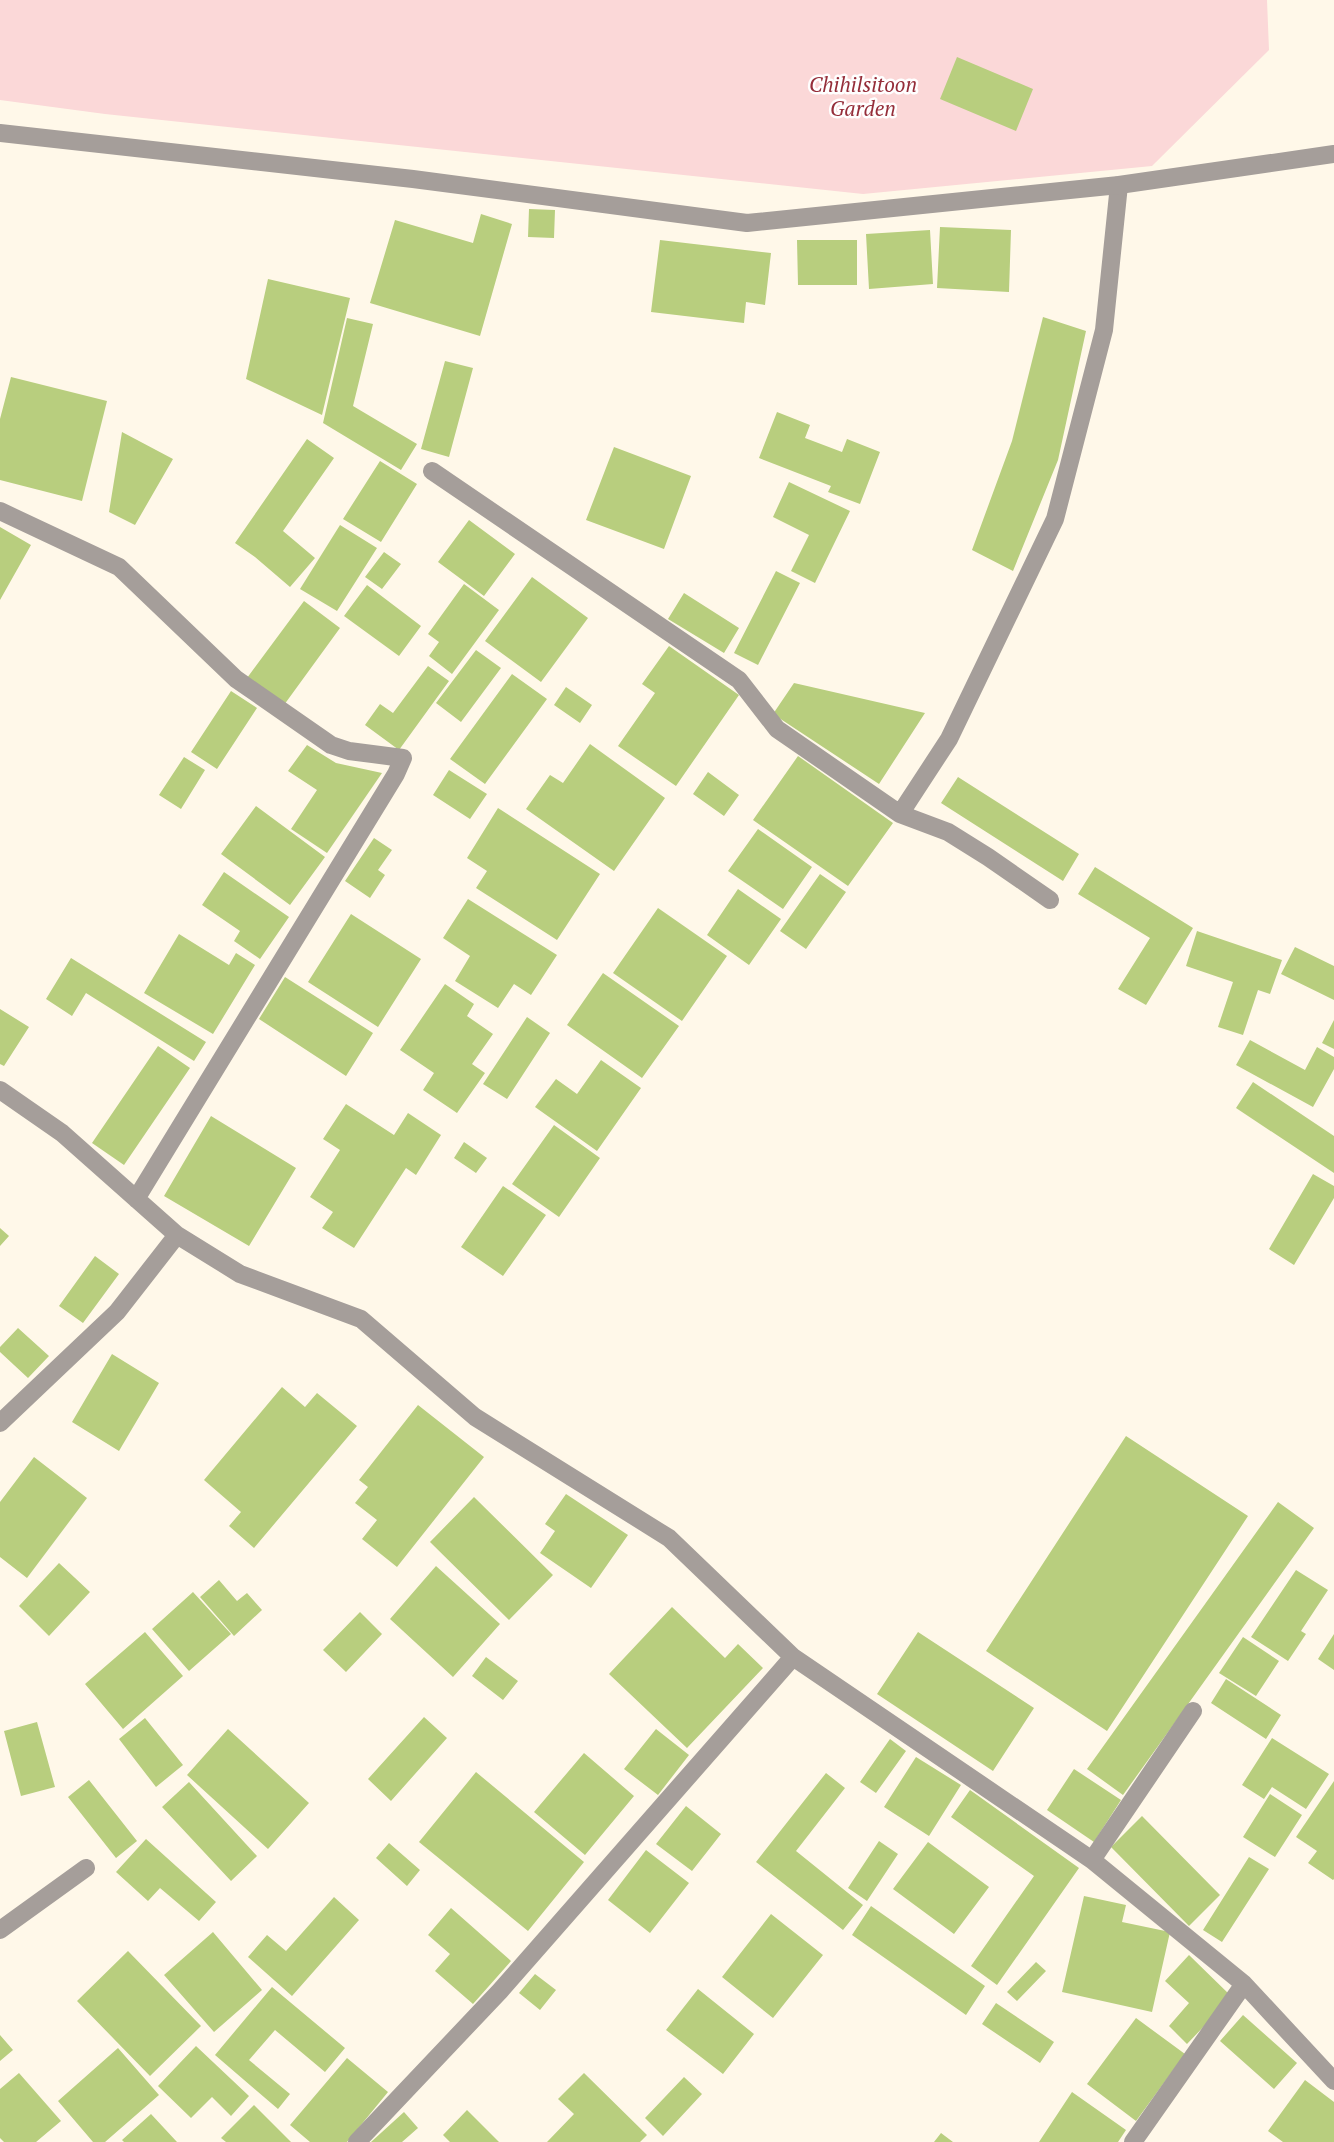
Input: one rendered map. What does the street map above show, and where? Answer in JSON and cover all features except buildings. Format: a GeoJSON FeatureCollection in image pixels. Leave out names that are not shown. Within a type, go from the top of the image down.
{"type":"FeatureCollection","features":[{"type":"Feature","properties":{"kind":"street"},"geometry":{"type":"LineString","coordinates":[[0,132],[413,179],[747,223],[1119,185],[1334,153]]}},
{"type":"Feature","properties":{"kind":"street"},"geometry":{"type":"LineString","coordinates":[[900,814],[949,739],[1055,519],[1104,330],[1119,185]]}},
{"type":"Feature","properties":{"kind":"street"},"geometry":{"type":"LineString","coordinates":[[432,471],[739,680],[777,729],[900,814],[948,832],[1050,900]]}},
{"type":"Feature","properties":{"kind":"street"},"geometry":{"type":"LineString","coordinates":[[0,511],[119,567],[236,679],[331,745],[349,751],[403,758],[396,774],[136,1199]]}},
{"type":"Feature","properties":{"kind":"street"},"geometry":{"type":"LineString","coordinates":[[0,1090],[62,1133],[177,1235],[240,1274],[361,1319],[475,1417],[669,1538],[793,1657],[1092,1860],[1244,1984],[1334,2081]]}},
{"type":"Feature","properties":{"kind":"street"},"geometry":{"type":"LineString","coordinates":[[0,1423],[117,1312],[177,1235]]}},
{"type":"Feature","properties":{"kind":"street"},"geometry":{"type":"LineString","coordinates":[[357,2142],[500,1991],[793,1657]]}},
{"type":"Feature","properties":{"kind":"street"},"geometry":{"type":"LineString","coordinates":[[1092,1860],[1193,1711]]}},
{"type":"Feature","properties":{"kind":"street"},"geometry":{"type":"LineString","coordinates":[[0,1930],[86,1868]]}},
{"type":"Feature","properties":{"kind":"street"},"geometry":{"type":"LineString","coordinates":[[1133,2142],[1244,1984]]}},
{"type":"Feature","properties":{"kind":"green space","name":"Chihilsitoon Garden"},"geometry":{"type":"Polygon","coordinates":[[[0,0],[1267,0],[1269,50],[1152,166],[863,194],[105,114],[0,100],[0,0]]]}}]}
